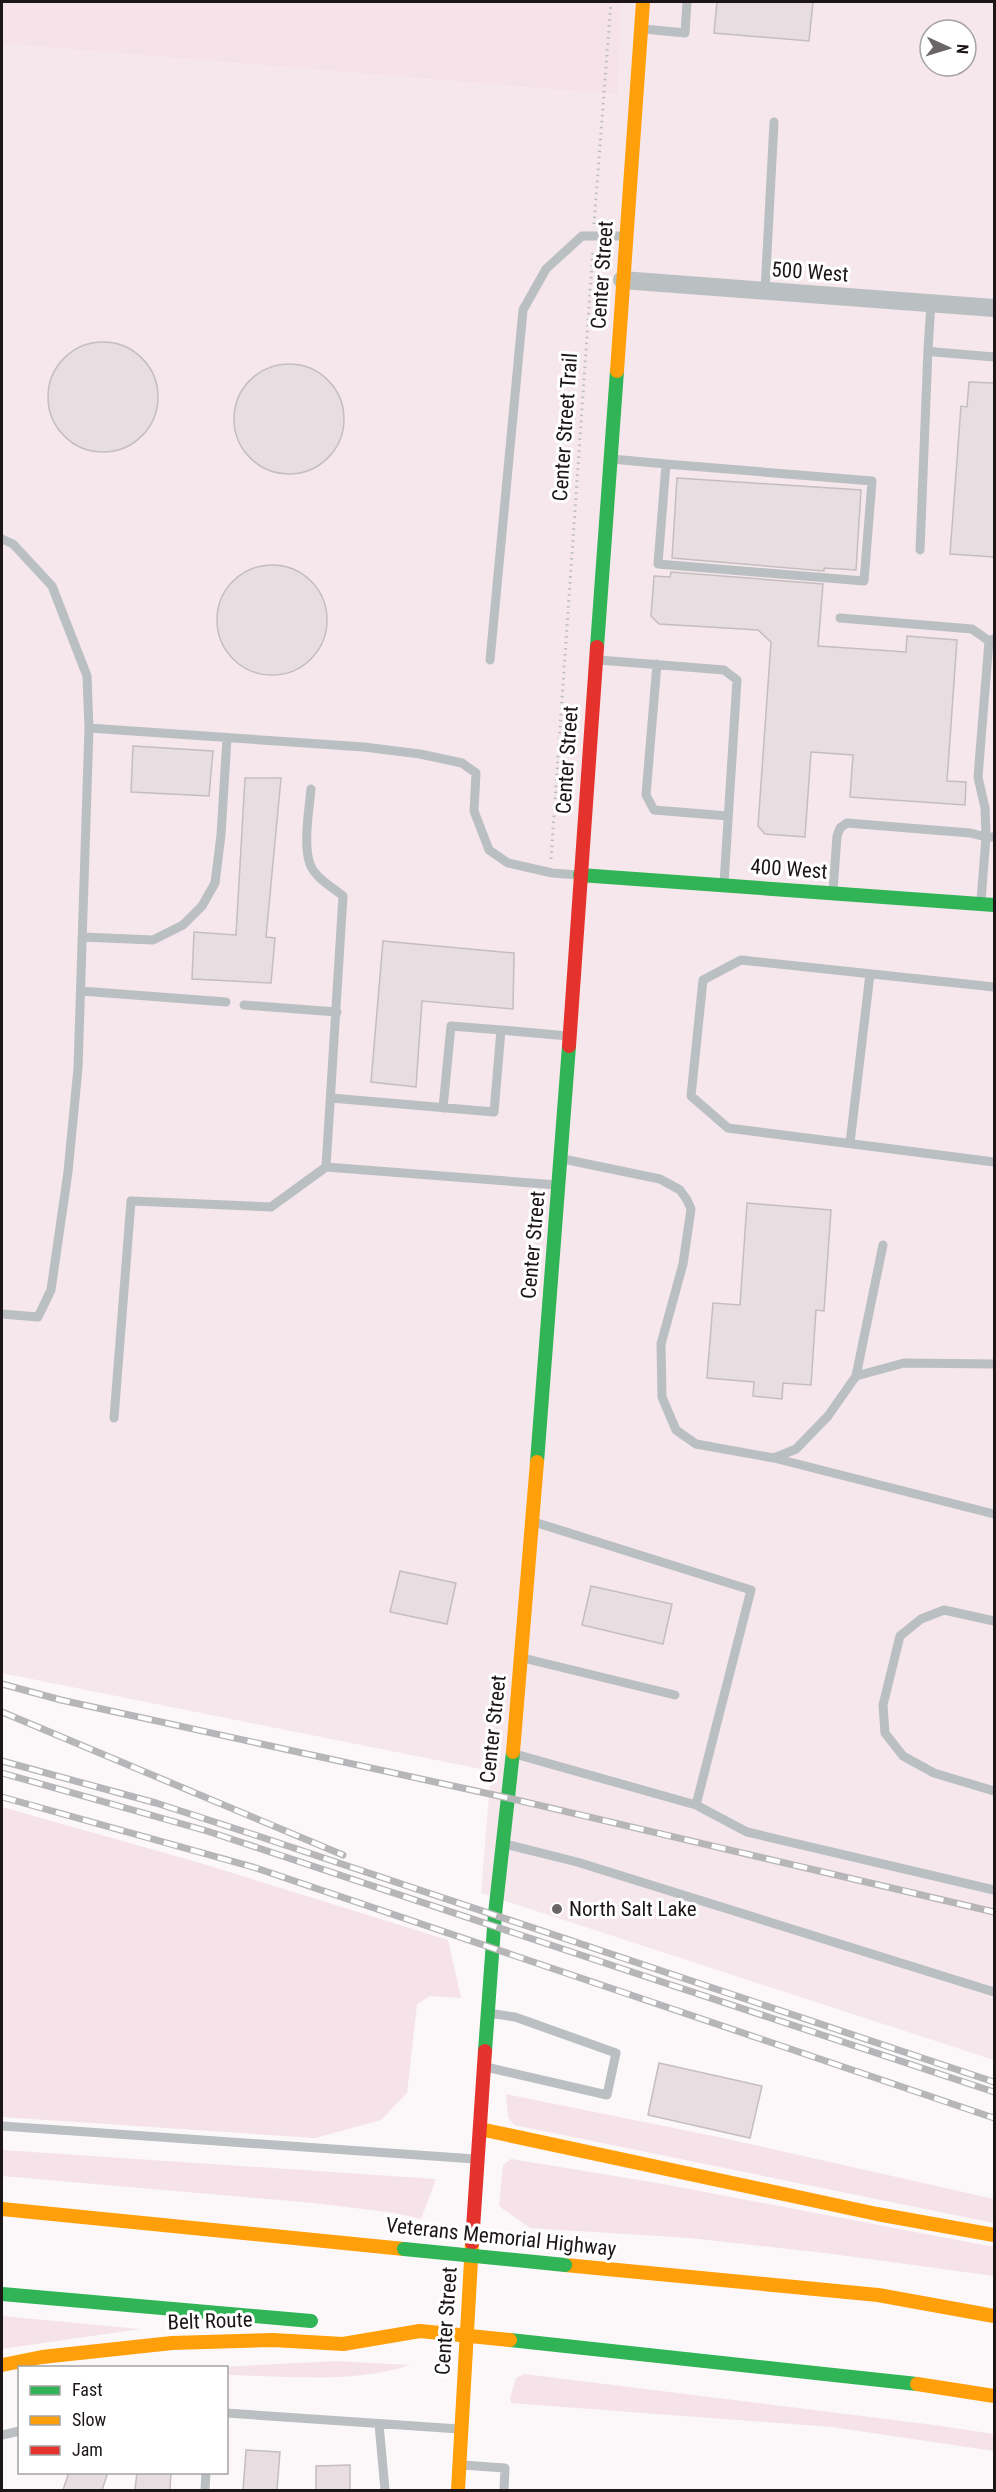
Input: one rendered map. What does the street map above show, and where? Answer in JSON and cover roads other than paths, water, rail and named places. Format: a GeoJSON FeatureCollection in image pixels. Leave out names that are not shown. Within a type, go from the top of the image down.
{"type":"FeatureCollection","features":[{"type":"Feature","properties":{"kind":"main road","name":"Center Street"},"geometry":{"type":"LineString","coordinates":[[458,2490],[488,2013],[502,1844],[513,1753],[559,1185],[643,2]]}},
{"type":"Feature","properties":{"kind":"main road","name":"400 West"},"geometry":{"type":"LineString","coordinates":[[580,875],[988,904]]}},
{"type":"Feature","properties":{"kind":"main road"},"geometry":{"type":"LineString","coordinates":[[480,2129],[877,2214],[994,2235]]}},
{"type":"Feature","properties":{"kind":"main road","name":"Veterans Memorial Highway"},"geometry":{"type":"LineString","coordinates":[[2,2209],[878,2295],[994,2316]]}},
{"type":"Feature","properties":{"kind":"main road"},"geometry":{"type":"LineString","coordinates":[[2,2294],[327,2323]]}},
{"type":"Feature","properties":{"kind":"main road"},"geometry":{"type":"LineString","coordinates":[[362,2326],[888,2380],[994,2396]]}},
{"type":"Feature","properties":{"kind":"main road","name":"Belt Route"},"geometry":{"type":"LineString","coordinates":[[2,2365],[42,2357],[138,2346],[220,2340],[343,2344],[420,2331]]}},
{"type":"Feature","properties":{"kind":"street","name":"500 West"},"geometry":{"type":"LineString","coordinates":[[622,280],[994,308]]}},
{"type":"Feature","properties":{"kind":"lane"},"geometry":{"type":"LineString","coordinates":[[640,29],[685,33],[687,2]]}},
{"type":"Feature","properties":{"kind":"lane"},"geometry":{"type":"LineString","coordinates":[[765,291],[774,122]]}},
{"type":"Feature","properties":{"kind":"lane"},"geometry":{"type":"LineString","coordinates":[[490,660],[523,310],[546,269],[582,236],[626,236]]}},
{"type":"Feature","properties":{"kind":"lane"},"geometry":{"type":"LineString","coordinates":[[920,550],[931,303]]}},
{"type":"Feature","properties":{"kind":"lane"},"geometry":{"type":"LineString","coordinates":[[928,349],[935,352],[994,357]]}},
{"type":"Feature","properties":{"kind":"lane"},"geometry":{"type":"LineString","coordinates":[[609,459],[872,481],[864,581],[658,564],[666,465]]}},
{"type":"Feature","properties":{"kind":"lane"},"geometry":{"type":"LineString","coordinates":[[2,539],[12,544],[52,586],[87,676],[89,728],[78,1068],[69,1161],[51,1290],[38,1317],[2,1314]]}},
{"type":"Feature","properties":{"kind":"lane"},"geometry":{"type":"LineString","coordinates":[[840,618],[972,629],[992,640],[978,777],[990,837],[988,904]]}},
{"type":"Feature","properties":{"kind":"lane"},"geometry":{"type":"LineString","coordinates":[[595,660],[724,669],[737,680],[724,885]]}},
{"type":"Feature","properties":{"kind":"lane"},"geometry":{"type":"LineString","coordinates":[[657,664],[646,795],[654,810],[728,816]]}},
{"type":"Feature","properties":{"kind":"lane"},"geometry":{"type":"LineString","coordinates":[[89,728],[364,747],[420,754],[462,763],[476,773],[474,811],[489,850],[508,863],[552,873],[580,875]]}},
{"type":"Feature","properties":{"kind":"lane"},"geometry":{"type":"LineString","coordinates":[[82,937],[153,940],[183,926],[202,906],[215,883],[221,835],[227,738]]}},
{"type":"Feature","properties":{"kind":"lane"},"geometry":{"type":"LineString","coordinates":[[311,789],[307,851],[310,865],[319,877],[343,896],[326,1167]]}},
{"type":"Feature","properties":{"kind":"lane"},"geometry":{"type":"LineString","coordinates":[[833,893],[837,836],[840,828],[847,823],[970,832],[990,837]]}},
{"type":"Feature","properties":{"kind":"lane"},"geometry":{"type":"LineString","coordinates":[[994,987],[741,960],[703,980],[691,1096],[728,1128],[994,1162]]}},
{"type":"Feature","properties":{"kind":"lane"},"geometry":{"type":"LineString","coordinates":[[850,1143],[870,974]]}},
{"type":"Feature","properties":{"kind":"lane"},"geometry":{"type":"LineString","coordinates":[[81,991],[226,1002]]}},
{"type":"Feature","properties":{"kind":"lane"},"geometry":{"type":"LineString","coordinates":[[244,1005],[337,1012]]}},
{"type":"Feature","properties":{"kind":"lane"},"geometry":{"type":"LineString","coordinates":[[443,1108],[451,1026],[570,1036]]}},
{"type":"Feature","properties":{"kind":"lane"},"geometry":{"type":"LineString","coordinates":[[331,1098],[494,1112],[501,1030]]}},
{"type":"Feature","properties":{"kind":"lane"},"geometry":{"type":"LineString","coordinates":[[561,1159],[660,1179],[680,1190],[691,1209],[682,1264],[661,1344],[662,1396],[676,1430],[696,1444],[774,1458],[994,1514]]}},
{"type":"Feature","properties":{"kind":"lane"},"geometry":{"type":"LineString","coordinates":[[114,1418],[131,1201],[271,1207],[326,1167],[559,1185]]}},
{"type":"Feature","properties":{"kind":"lane"},"geometry":{"type":"LineString","coordinates":[[774,1458],[796,1449],[828,1416],[856,1376],[883,1245]]}},
{"type":"Feature","properties":{"kind":"lane"},"geometry":{"type":"LineString","coordinates":[[856,1376],[904,1363],[994,1364]]}},
{"type":"Feature","properties":{"kind":"lane"},"geometry":{"type":"LineString","coordinates":[[532,1521],[751,1590],[696,1805]]}},
{"type":"Feature","properties":{"kind":"lane"},"geometry":{"type":"LineString","coordinates":[[994,1621],[944,1610],[921,1619],[900,1636],[883,1705],[885,1732],[903,1756],[933,1773],[994,1791]]}},
{"type":"Feature","properties":{"kind":"lane"},"geometry":{"type":"LineString","coordinates":[[521,1658],[675,1695]]}},
{"type":"Feature","properties":{"kind":"lane"},"geometry":{"type":"LineString","coordinates":[[513,1753],[696,1805],[747,1832],[994,1890]]}},
{"type":"Feature","properties":{"kind":"lane"},"geometry":{"type":"LineString","coordinates":[[502,1844],[577,1862],[994,1992]]}},
{"type":"Feature","properties":{"kind":"lane"},"geometry":{"type":"LineString","coordinates":[[484,2067],[607,2095],[616,2053],[515,2017],[488,2013]]}},
{"type":"Feature","properties":{"kind":"lane"},"geometry":{"type":"LineString","coordinates":[[2,2126],[478,2159]]}},
{"type":"Feature","properties":{"kind":"lane"},"geometry":{"type":"LineString","coordinates":[[228,2413],[461,2429]]}},
{"type":"Feature","properties":{"kind":"lane"},"geometry":{"type":"LineString","coordinates":[[380,2424],[385,2490]]}},
{"type":"Feature","properties":{"kind":"lane"},"geometry":{"type":"LineString","coordinates":[[2,2435],[18,2431]]}},
{"type":"Feature","properties":{"kind":"lane"},"geometry":{"type":"LineString","coordinates":[[459,2465],[505,2468],[504,2490]]}},
{"type":"Feature","properties":{"kind":"lane"},"geometry":{"type":"LineString","coordinates":[[205,2490],[206,2474]]}},
{"type":"Feature","properties":{"kind":"railway"},"geometry":{"type":"LineString","coordinates":[[2,1684],[61,1700],[508,1798],[994,1912]]}},
{"type":"Feature","properties":{"kind":"railway"},"geometry":{"type":"LineString","coordinates":[[2,1712],[343,1855]]}},
{"type":"Feature","properties":{"kind":"railway"},"geometry":{"type":"LineString","coordinates":[[2,1761],[156,1803],[258,1836],[994,2082]]}},
{"type":"Feature","properties":{"kind":"railway"},"geometry":{"type":"LineString","coordinates":[[2,1773],[207,1831],[994,2092]]}},
{"type":"Feature","properties":{"kind":"railway"},"geometry":{"type":"LineString","coordinates":[[2,1797],[256,1868],[994,2118]]}},
{"type":"Feature","properties":{"kind":"place","name":"North Salt Lake"},"geometry":{"type":"Point","coordinates":[557,1909]}}]}
